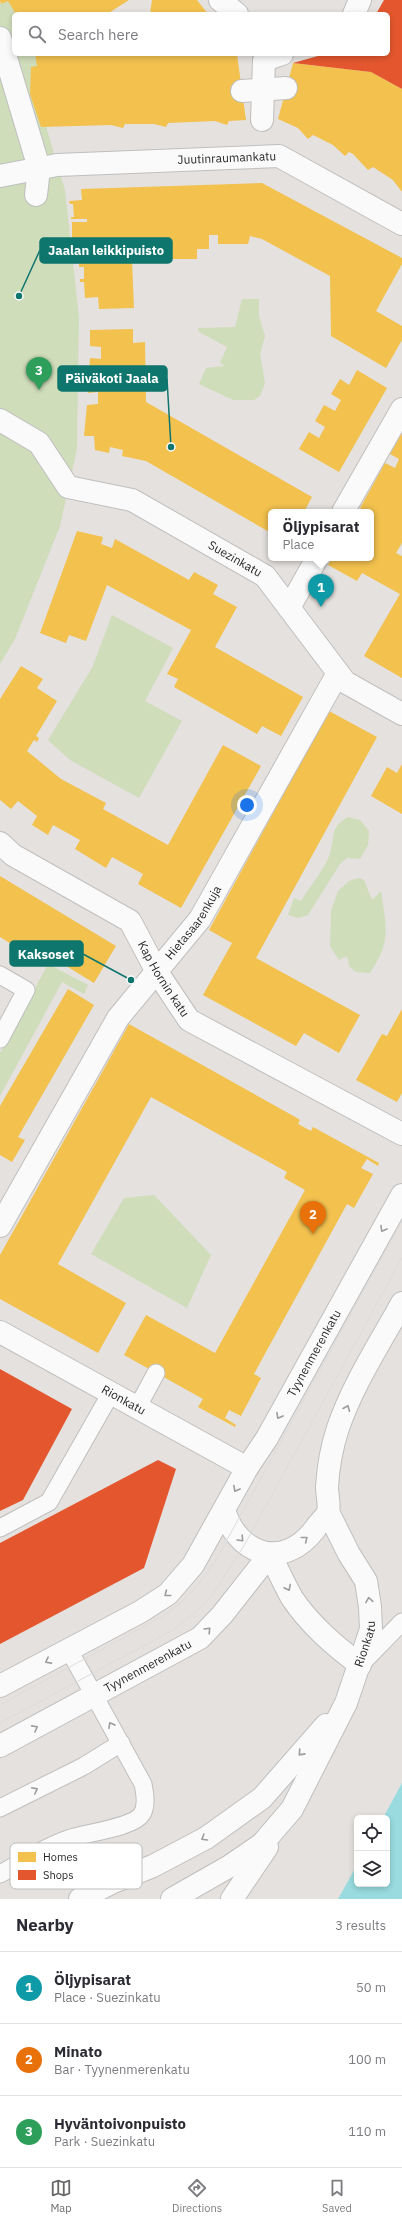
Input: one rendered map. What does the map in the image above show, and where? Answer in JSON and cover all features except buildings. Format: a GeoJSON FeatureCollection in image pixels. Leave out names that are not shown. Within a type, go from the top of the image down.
{"type":"FeatureCollection","features":[{"type":"Feature","properties":{"kind":"street"},"geometry":{"type":"LineString","coordinates":[[220,0],[235,12]]}},
{"type":"Feature","properties":{"kind":"street"},"geometry":{"type":"LineString","coordinates":[[355,12],[360,0]]}},
{"type":"Feature","properties":{"kind":"street"},"geometry":{"type":"LineString","coordinates":[[0,38],[48,166],[36,195]]}},
{"type":"Feature","properties":{"kind":"street"},"geometry":{"type":"LineString","coordinates":[[262,120],[253,91],[264,60],[276,56]]}},
{"type":"Feature","properties":{"kind":"street"},"geometry":{"type":"LineString","coordinates":[[253,91],[286,88]]}},
{"type":"Feature","properties":{"kind":"street","name":"Juutinraumankatu"},"geometry":{"type":"LineString","coordinates":[[0,176],[48,166],[279,156],[402,224]]}},
{"type":"Feature","properties":{"kind":"street"},"geometry":{"type":"LineString","coordinates":[[345,509],[402,408]]}},
{"type":"Feature","properties":{"kind":"street","name":"Suezinkatu"},"geometry":{"type":"LineString","coordinates":[[0,420],[39,443],[68,487],[132,500],[265,576],[345,682],[402,714]]}},
{"type":"Feature","properties":{"kind":"street"},"geometry":{"type":"LineString","coordinates":[[289,608],[315,561]]}},
{"type":"Feature","properties":{"kind":"street","name":"Hietasaarenkuja"},"geometry":{"type":"LineString","coordinates":[[0,1226],[118,1018],[200,919],[338,673]]}},
{"type":"Feature","properties":{"kind":"street","name":"Kap Hornin katu"},"geometry":{"type":"LineString","coordinates":[[0,843],[13,855],[130,921],[157,972],[189,1020],[402,1134]]}},
{"type":"Feature","properties":{"kind":"street","name":"Tyynenmerenkatu"},"geometry":{"type":"LineString","coordinates":[[0,1686],[140,1612],[168,1594],[194,1565],[247,1468],[267,1438],[402,1195]]}},
{"type":"Feature","properties":{"kind":"street"},"geometry":{"type":"LineString","coordinates":[[224,1510],[232,1529],[245,1544],[257,1552],[270,1554],[282,1552],[297,1546],[310,1536],[328,1512],[327,1487],[338,1428],[352,1396],[402,1303]]}},
{"type":"Feature","properties":{"kind":"street","name":"Rionkatu"},"geometry":{"type":"LineString","coordinates":[[0,1332],[247,1468]]}},
{"type":"Feature","properties":{"kind":"street","name":"Rionkatu"},"geometry":{"type":"LineString","coordinates":[[270,1554],[292,1598],[337,1648],[360,1666],[371,1629],[366,1581],[349,1554],[328,1512]]}},
{"type":"Feature","properties":{"kind":"street","name":"Tyynenmerenkatu"},"geometry":{"type":"LineString","coordinates":[[0,1746],[200,1638],[222,1615],[270,1554]]}},
{"type":"Feature","properties":{"kind":"street"},"geometry":{"type":"LineString","coordinates":[[232,1899],[292,1809],[346,1703],[360,1666]]}},
{"type":"Feature","properties":{"kind":"street"},"geometry":{"type":"LineString","coordinates":[[142,1870],[206,1838],[262,1798],[346,1703]]}},
{"type":"Feature","properties":{"kind":"street"},"geometry":{"type":"LineString","coordinates":[[172,1899],[230,1866],[262,1844],[292,1809]]}},
{"type":"Feature","properties":{"kind":"street"},"geometry":{"type":"LineString","coordinates":[[80,1899],[99,1889]]}},
{"type":"Feature","properties":{"kind":"lane"},"geometry":{"type":"LineString","coordinates":[[0,975],[26,990],[0,1038]]}},
{"type":"Feature","properties":{"kind":"lane"},"geometry":{"type":"LineString","coordinates":[[137,1408],[156,1373]]}},
{"type":"Feature","properties":{"kind":"lane"},"geometry":{"type":"LineString","coordinates":[[0,1528],[49,1502],[110,1393]]}},
{"type":"Feature","properties":{"kind":"lane"},"geometry":{"type":"LineString","coordinates":[[360,1666],[402,1622]]}},
{"type":"Feature","properties":{"kind":"lane"},"geometry":{"type":"LineString","coordinates":[[60,1843],[68,1839],[117,1827],[138,1818],[143,1813],[145,1805],[143,1784],[122,1743],[69,1650]]}},
{"type":"Feature","properties":{"kind":"lane"},"geometry":{"type":"LineString","coordinates":[[0,1808],[84,1766],[122,1743]]}},
{"type":"Feature","properties":{"kind":"lane"},"geometry":{"type":"LineString","coordinates":[[0,1874],[10,1869]]}},
{"type":"Feature","properties":{"kind":"green space"},"geometry":{"type":"Polygon","coordinates":[[[0,1],[1,4],[8,1],[78,12],[12,12],[12,56],[35,56],[47,130],[65,190],[79,317],[77,449],[60,526],[15,639],[0,664],[0,1]]]}},
{"type":"Feature","properties":{"kind":"green space"},"geometry":{"type":"Polygon","coordinates":[[[242,299],[259,299],[259,316],[265,336],[260,354],[265,383],[260,396],[254,400],[233,400],[199,384],[206,368],[225,366],[220,363],[227,347],[199,332],[198,328],[235,327],[242,299]]]}},
{"type":"Feature","properties":{"kind":"green space"},"geometry":{"type":"Polygon","coordinates":[[[112,615],[173,648],[145,701],[182,721],[139,798],[70,760],[48,740],[92,668],[112,615]]]}},
{"type":"Feature","properties":{"kind":"green space"},"geometry":{"type":"Polygon","coordinates":[[[348,817],[360,820],[369,831],[368,845],[360,859],[347,858],[340,864],[308,915],[298,918],[288,915],[294,898],[301,901],[321,871],[332,847],[335,829],[348,817]]]}},
{"type":"Feature","properties":{"kind":"green space"},"geometry":{"type":"Polygon","coordinates":[[[359,878],[364,880],[372,900],[381,891],[386,925],[386,934],[382,951],[370,973],[356,972],[349,966],[347,956],[339,960],[330,946],[331,911],[338,891],[349,881],[359,878]]]}},
{"type":"Feature","properties":{"kind":"green space"},"geometry":{"type":"Polygon","coordinates":[[[48,964],[88,985],[84,994],[62,982],[0,1096],[0,1053],[48,964]]]}},
{"type":"Feature","properties":{"kind":"green space"},"geometry":{"type":"Polygon","coordinates":[[[154,1195],[211,1255],[187,1308],[91,1254],[124,1198],[154,1195]]]}},
{"type":"Feature","properties":{"kind":"water"},"geometry":{"type":"Polygon","coordinates":[[[402,1783],[402,1899],[338,1899],[354,1870],[354,1887],[390,1887],[390,1815],[385,1815],[402,1783]]]}},
{"type":"Feature","properties":{"kind":"tram line"},"geometry":{"type":"LineString","coordinates":[[0,1705],[163,1616],[179,1604],[199,1583],[217,1558],[402,1221]]}},
{"type":"Feature","properties":{"kind":"tram line"},"geometry":{"type":"LineString","coordinates":[[0,1723],[173,1630],[198,1610],[213,1594],[245,1544],[402,1258]]}},
{"type":"Feature","properties":{"kind":"place","name":"Jaalan leikkipuisto"},"geometry":{"type":"Point","coordinates":[19,296]}},
{"type":"Feature","properties":{"kind":"place","name":"Hyväntoivonpuisto"},"geometry":{"type":"Point","coordinates":[39,390]}},
{"type":"Feature","properties":{"kind":"place","name":"Päiväkoti Jaala"},"geometry":{"type":"Point","coordinates":[171,447]}},
{"type":"Feature","properties":{"kind":"place","name":"Öljypisarat"},"geometry":{"type":"Point","coordinates":[321,607]}},
{"type":"Feature","properties":{"kind":"place","name":"Kaksoset"},"geometry":{"type":"Point","coordinates":[131,980]}},
{"type":"Feature","properties":{"kind":"place","name":"Minato"},"geometry":{"type":"Point","coordinates":[313,1234]}}]}
